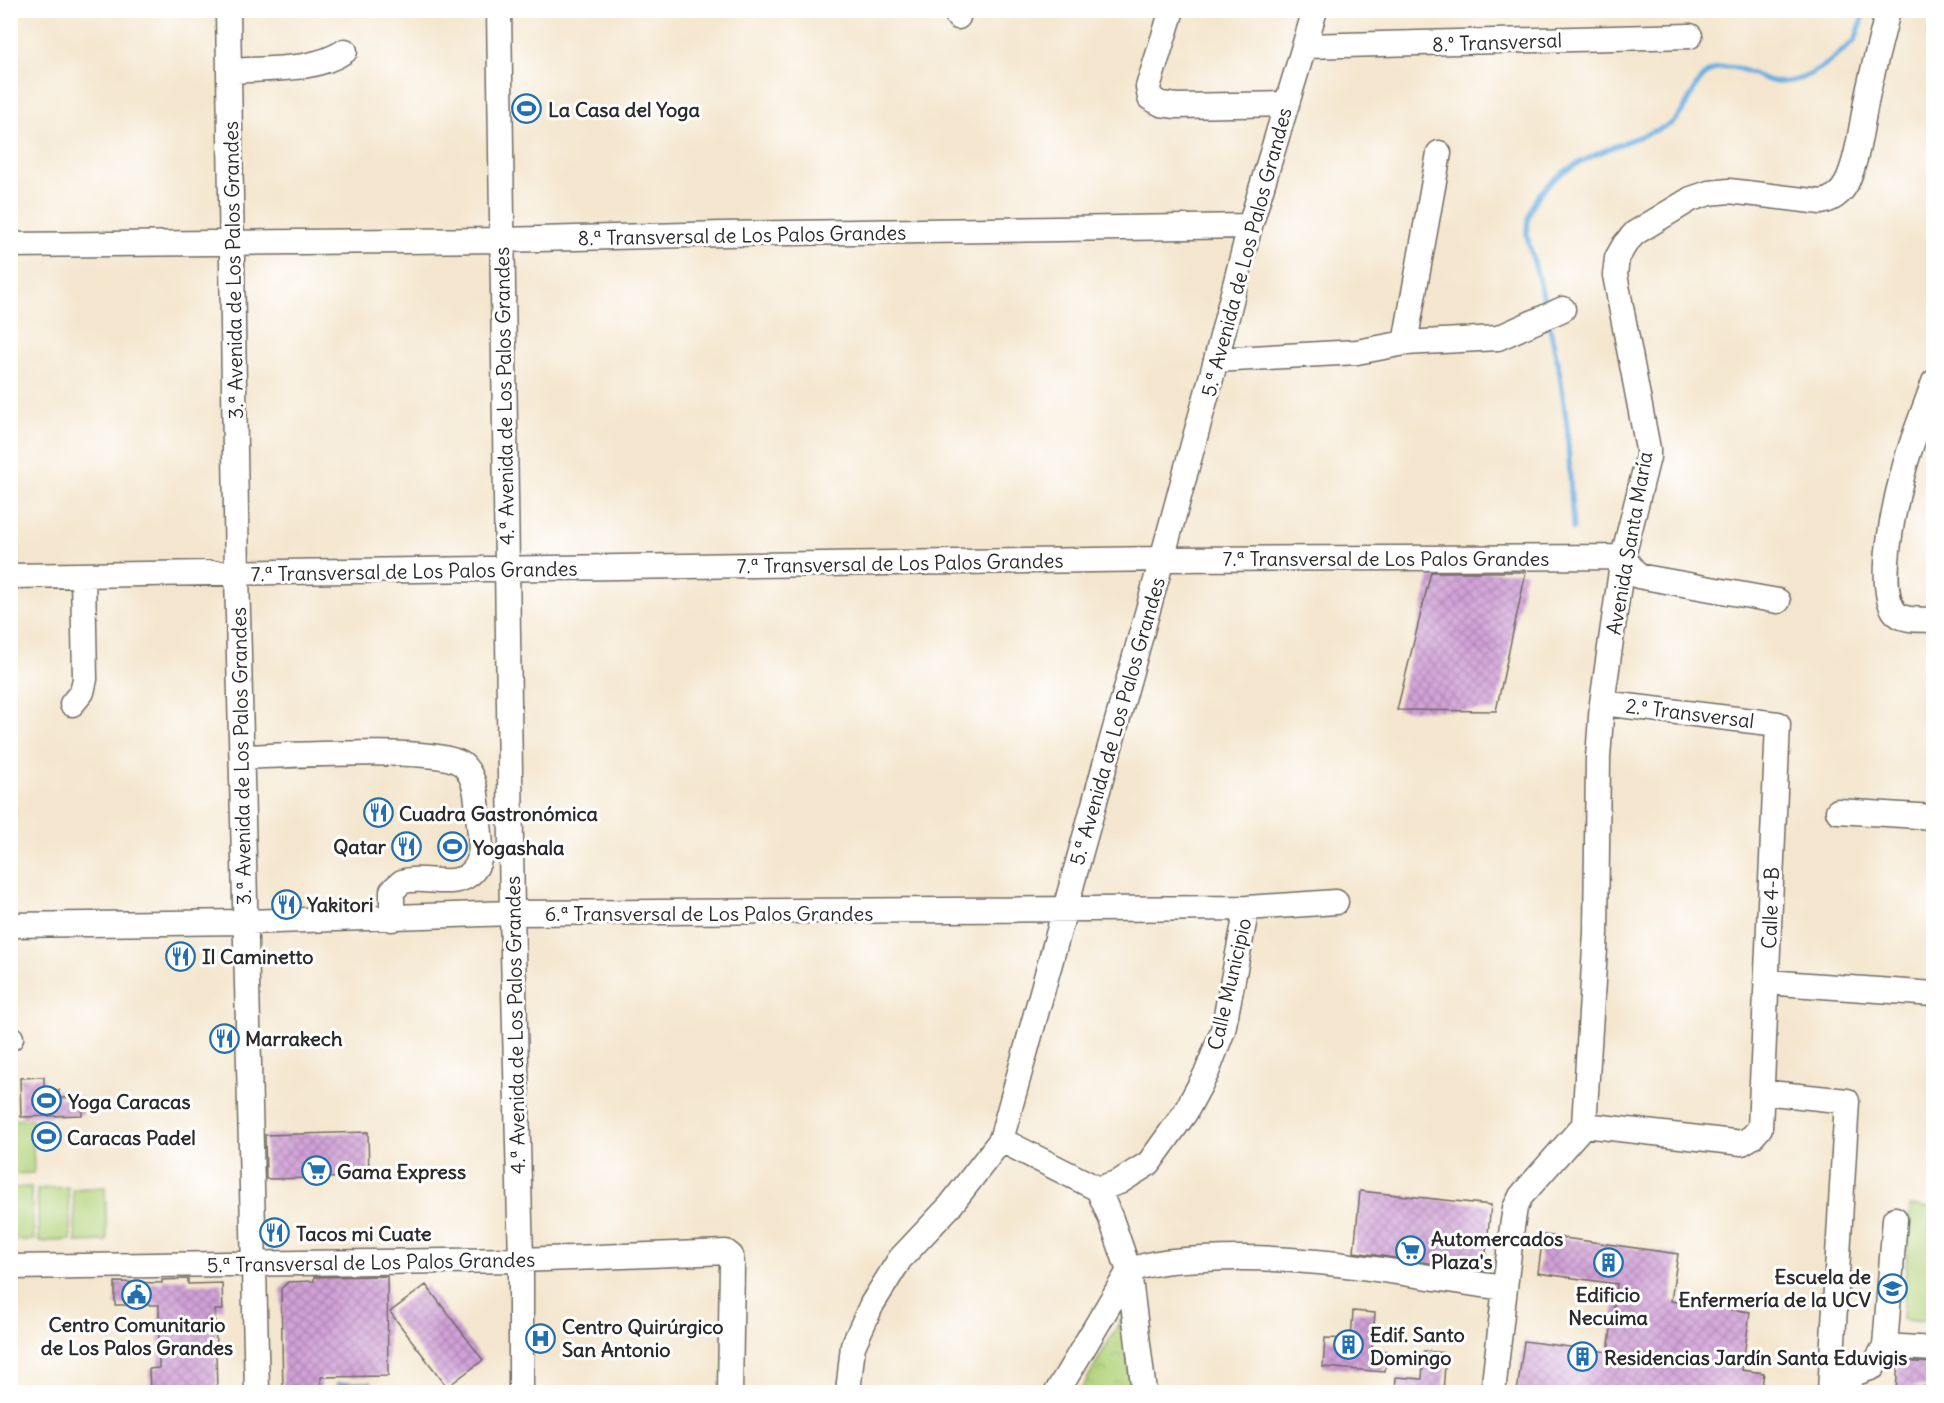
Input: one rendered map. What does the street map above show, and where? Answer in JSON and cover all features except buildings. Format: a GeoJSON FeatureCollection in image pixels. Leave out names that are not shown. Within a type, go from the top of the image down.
{"type":"FeatureCollection","features":[{"type":"Feature","properties":{"kind":"street","name":"3.ª Avenida de Los Palos Grandes"},"geometry":{"type":"LineString","coordinates":[[228,10],[237,574],[257,1392]]}},
{"type":"Feature","properties":{"kind":"street","name":"4.ª Avenida de Los Palos Grandes"},"geometry":{"type":"LineString","coordinates":[[499,10],[512,914],[522,1392]]}},
{"type":"Feature","properties":{"kind":"street"},"geometry":{"type":"LineString","coordinates":[[1172,10],[1148,87],[1150,98],[1161,104],[1176,106],[1287,104]]}},
{"type":"Feature","properties":{"kind":"street","name":"5.ª Avenida de Los Palos Grandes"},"geometry":{"type":"LineString","coordinates":[[848,1392],[853,1346],[873,1305],[900,1259],[950,1206],[1001,1140],[1162,559],[1250,226],[1315,10]]}},
{"type":"Feature","properties":{"kind":"street","name":"Avenida Santa María"},"geometry":{"type":"LineString","coordinates":[[1584,1125],[1596,933],[1598,758],[1602,703],[1623,557],[1648,457],[1618,293],[1617,258],[1635,233],[1690,199],[1709,193],[1729,191],[1821,202],[1830,200],[1840,192],[1846,185],[1854,161],[1888,10]]}},
{"type":"Feature","properties":{"kind":"street","name":"8.° Transversal"},"geometry":{"type":"LineString","coordinates":[[1305,46],[1690,36]]}},
{"type":"Feature","properties":{"kind":"street"},"geometry":{"type":"LineString","coordinates":[[230,71],[314,64],[332,60],[345,51]]}},
{"type":"Feature","properties":{"kind":"street"},"geometry":{"type":"LineString","coordinates":[[1405,343],[1439,153]]}},
{"type":"Feature","properties":{"kind":"street","name":"8.ª Transversal de Los Palos Grandes"},"geometry":{"type":"LineString","coordinates":[[10,245],[502,240],[1250,226]]}},
{"type":"Feature","properties":{"kind":"street"},"geometry":{"type":"LineString","coordinates":[[1216,360],[1358,352],[1405,343],[1498,338],[1563,309]]}},
{"type":"Feature","properties":{"kind":"street"},"geometry":{"type":"LineString","coordinates":[[1934,382],[1904,469],[1886,564],[1889,602],[1896,614],[1909,619],[1934,620]]}},
{"type":"Feature","properties":{"kind":"street"},"geometry":{"type":"LineString","coordinates":[[1623,557],[1638,576],[1778,601]]}},
{"type":"Feature","properties":{"kind":"street","name":"7.ª Transversal de Los Palos Grandes"},"geometry":{"type":"LineString","coordinates":[[10,576],[1162,559],[1623,557]]}},
{"type":"Feature","properties":{"kind":"street"},"geometry":{"type":"LineString","coordinates":[[72,704],[82,692],[85,679],[83,576]]}},
{"type":"Feature","properties":{"kind":"street","name":"2.° Transversal"},"geometry":{"type":"LineString","coordinates":[[1602,703],[1778,724]]}},
{"type":"Feature","properties":{"kind":"street","name":"Calle 4-B"},"geometry":{"type":"LineString","coordinates":[[1584,1125],[1742,1143],[1760,1128],[1778,724]]}},
{"type":"Feature","properties":{"kind":"street"},"geometry":{"type":"LineString","coordinates":[[242,757],[387,752],[437,757],[452,760],[464,766],[476,790],[479,863],[471,874],[457,880],[401,882],[392,891],[392,919]]}},
{"type":"Feature","properties":{"kind":"street"},"geometry":{"type":"LineString","coordinates":[[1838,811],[1934,818]]}},
{"type":"Feature","properties":{"kind":"street","name":"6.ª Transversal de Los Palos Grandes"},"geometry":{"type":"LineString","coordinates":[[10,925],[392,919],[512,914],[1247,908],[1336,902]]}},
{"type":"Feature","properties":{"kind":"street","name":"Calle Municipio"},"geometry":{"type":"LineString","coordinates":[[1098,1189],[1119,1182],[1149,1163],[1191,1103],[1207,1072],[1223,1030],[1247,908]]}},
{"type":"Feature","properties":{"kind":"street"},"geometry":{"type":"LineString","coordinates":[[1767,982],[1934,994]]}},
{"type":"Feature","properties":{"kind":"street"},"geometry":{"type":"LineString","coordinates":[[1762,1092],[1847,1101],[1830,1392]]}},
{"type":"Feature","properties":{"kind":"street"},"geometry":{"type":"LineString","coordinates":[[1493,1392],[1515,1208],[1521,1196],[1584,1125]]}},
{"type":"Feature","properties":{"kind":"street"},"geometry":{"type":"LineString","coordinates":[[1001,1140],[1098,1189],[1129,1271],[1144,1392]]}},
{"type":"Feature","properties":{"kind":"street"},"geometry":{"type":"LineString","coordinates":[[1848,1392],[1850,1373],[1873,1366],[1885,1346],[1895,1219]]}},
{"type":"Feature","properties":{"kind":"street","name":"5.ª Transversal de Los Palos Grandes"},"geometry":{"type":"LineString","coordinates":[[10,1268],[521,1260],[726,1252],[731,1256],[730,1392]]}},
{"type":"Feature","properties":{"kind":"street"},"geometry":{"type":"LineString","coordinates":[[1057,1392],[1129,1271],[1145,1264],[1235,1257],[1307,1260],[1505,1288]]}},
{"type":"Feature","properties":{"kind":"street"},"geometry":{"type":"LineString","coordinates":[[1885,1346],[1934,1349]]}},
{"type":"Feature","properties":{"kind":"green space"},"geometry":{"type":"Polygon","coordinates":[[[32,1119],[34,1173],[11,1174],[11,1120],[32,1119]]]}},
{"type":"Feature","properties":{"kind":"green space"},"geometry":{"type":"Polygon","coordinates":[[[31,1187],[34,1240],[11,1241],[11,1188],[31,1187]]]}},
{"type":"Feature","properties":{"kind":"green space"},"geometry":{"type":"Polygon","coordinates":[[[68,1187],[71,1240],[39,1242],[37,1189],[68,1187]]]}},
{"type":"Feature","properties":{"kind":"green space"},"geometry":{"type":"Polygon","coordinates":[[[105,1187],[107,1241],[76,1242],[73,1189],[105,1187]]]}},
{"type":"Feature","properties":{"kind":"green space"},"geometry":{"type":"Polygon","coordinates":[[[1910,1206],[1933,1207],[1933,1321],[1903,1320],[1910,1206]]]}},
{"type":"Feature","properties":{"kind":"green space"},"geometry":{"type":"Polygon","coordinates":[[[1125,1313],[1131,1392],[1080,1392],[1125,1313]]]}},
{"type":"Feature","properties":{"kind":"water"},"geometry":{"type":"Polygon","coordinates":[[[371,1382],[371,1392],[337,1392],[337,1383],[371,1382]]]}},
{"type":"Feature","properties":{"kind":"waterway"},"geometry":{"type":"LineString","coordinates":[[1546,308],[1527,232],[1530,210],[1542,192],[1559,176],[1580,162],[1669,125],[1683,111],[1702,78],[1718,68],[1732,67],[1780,82],[1808,75],[1833,59],[1854,41],[1864,10]]}},
{"type":"Feature","properties":{"kind":"waterway"},"geometry":{"type":"LineString","coordinates":[[1549,323],[1560,374],[1567,425],[1573,529]]}},
{"type":"Feature","properties":{"kind":"place","name":"La Casa del Yoga"},"geometry":{"type":"Point","coordinates":[527,109]}},
{"type":"Feature","properties":{"kind":"place","name":"Cuadra Gastronómica"},"geometry":{"type":"Point","coordinates":[378,813]}},
{"type":"Feature","properties":{"kind":"place","name":"Qatar"},"geometry":{"type":"Point","coordinates":[407,846]}},
{"type":"Feature","properties":{"kind":"place","name":"Yogashala"},"geometry":{"type":"Point","coordinates":[452,847]}},
{"type":"Feature","properties":{"kind":"place","name":"Yakitori"},"geometry":{"type":"Point","coordinates":[286,904]}},
{"type":"Feature","properties":{"kind":"place","name":"Il Caminetto"},"geometry":{"type":"Point","coordinates":[181,956]}},
{"type":"Feature","properties":{"kind":"place","name":"Marrakech"},"geometry":{"type":"Point","coordinates":[224,1038]}},
{"type":"Feature","properties":{"kind":"place","name":"Yoga Caracas"},"geometry":{"type":"Point","coordinates":[47,1101]}},
{"type":"Feature","properties":{"kind":"place","name":"Caracas Padel"},"geometry":{"type":"Point","coordinates":[46,1137]}},
{"type":"Feature","properties":{"kind":"place","name":"Gama Express"},"geometry":{"type":"Point","coordinates":[316,1171]}},
{"type":"Feature","properties":{"kind":"place","name":"Tacos mi Cuate"},"geometry":{"type":"Point","coordinates":[275,1233]}},
{"type":"Feature","properties":{"kind":"place","name":"Automercados Plaza's"},"geometry":{"type":"Point","coordinates":[1410,1250]}},
{"type":"Feature","properties":{"kind":"place","name":"Edificio Necuima"},"geometry":{"type":"Point","coordinates":[1608,1263]}},
{"type":"Feature","properties":{"kind":"place","name":"Escuela de Enfermería de la UCV"},"geometry":{"type":"Point","coordinates":[1892,1288]}},
{"type":"Feature","properties":{"kind":"place","name":"Centro Comunitario de Los Palos Grandes"},"geometry":{"type":"Point","coordinates":[137,1294]}},
{"type":"Feature","properties":{"kind":"place","name":"Centro Quirúrgico San Antonio"},"geometry":{"type":"Point","coordinates":[541,1338]}},
{"type":"Feature","properties":{"kind":"place","name":"Edif. Santo Domingo"},"geometry":{"type":"Point","coordinates":[1349,1345]}},
{"type":"Feature","properties":{"kind":"place","name":"Residencias Jardín Santa Eduvigis"},"geometry":{"type":"Point","coordinates":[1583,1357]}}]}
